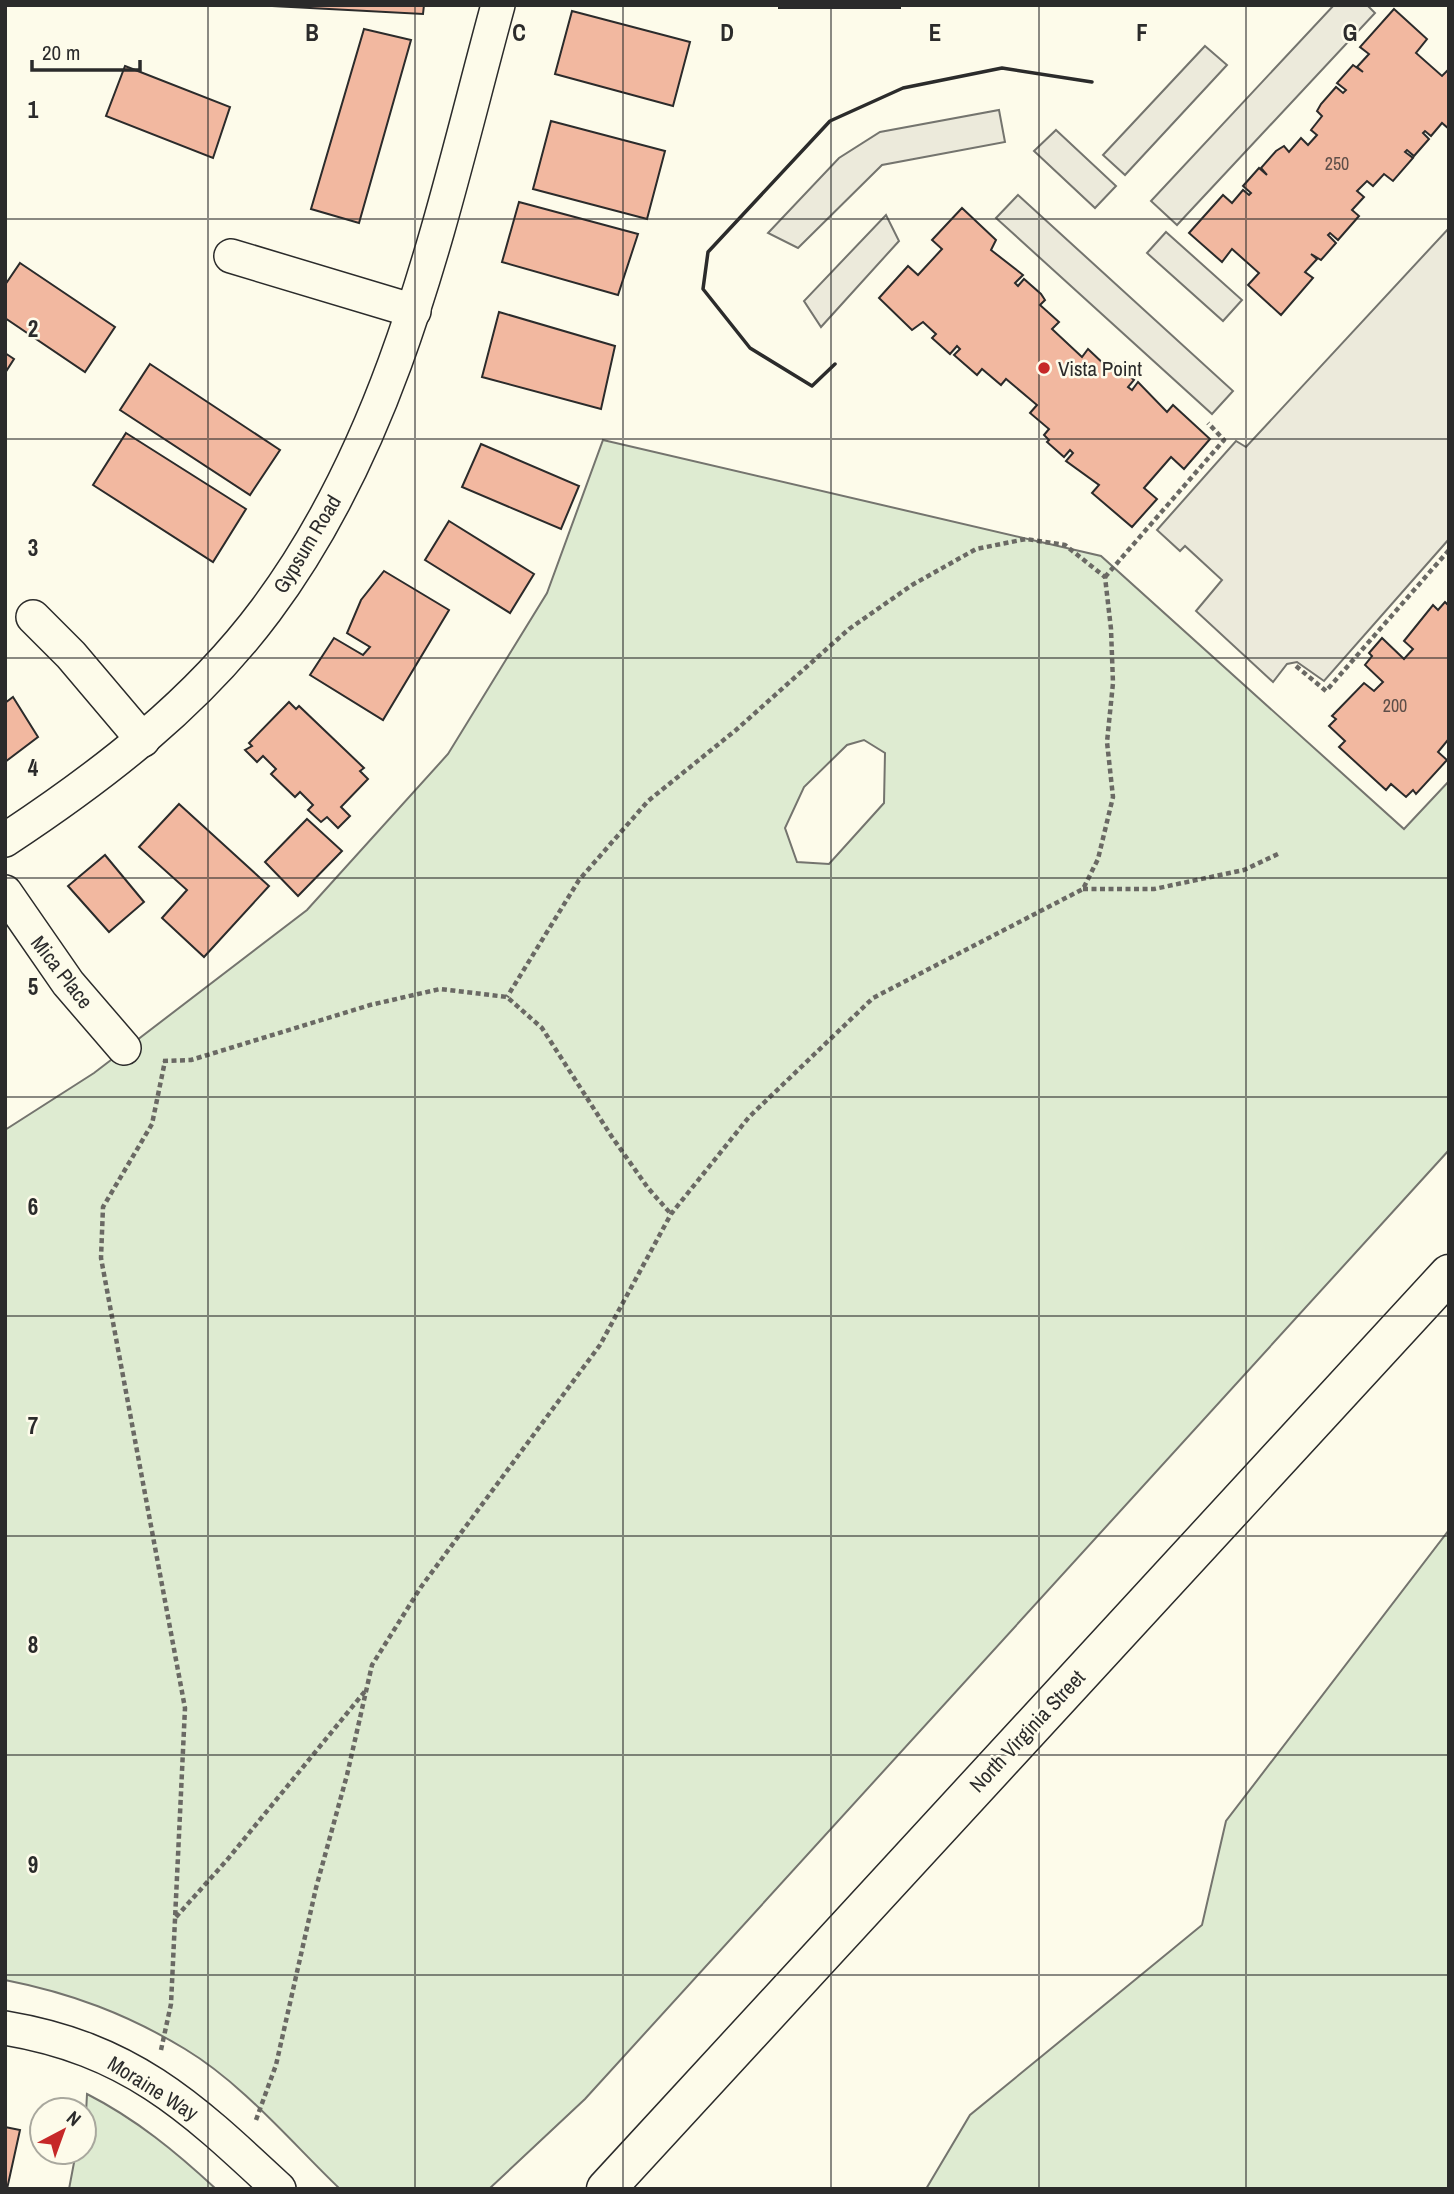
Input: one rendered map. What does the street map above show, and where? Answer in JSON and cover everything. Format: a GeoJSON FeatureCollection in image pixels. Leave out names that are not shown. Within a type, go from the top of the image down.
{"type":"FeatureCollection","features":[{"type":"Feature","properties":{"kind":"main road","name":"North Virginia Street"},"geometry":{"type":"LineString","coordinates":[[606,2189],[1449,1274]]}},
{"type":"Feature","properties":{"kind":"street","name":"Gypsum Road"},"geometry":{"type":"LineString","coordinates":[[5,840],[80,790],[143,740],[208,678],[265,611],[315,537],[364,446],[414,311],[498,5]]}},
{"type":"Feature","properties":{"kind":"street"},"geometry":{"type":"LineString","coordinates":[[231,256],[414,311]]}},
{"type":"Feature","properties":{"kind":"street"},"geometry":{"type":"LineString","coordinates":[[33,617],[71,655],[143,740]]}},
{"type":"Feature","properties":{"kind":"street","name":"Mica Place"},"geometry":{"type":"LineString","coordinates":[[5,892],[68,984],[124,1048]]}},
{"type":"Feature","properties":{"kind":"street","name":"Moraine Way"},"geometry":{"type":"LineString","coordinates":[[5,2028],[72,2042],[148,2080],[191,2110],[279,2189]]}},
{"type":"Feature","properties":{"kind":"path"},"geometry":{"type":"LineString","coordinates":[[1105,577],[1224,440],[1208,423]]}},
{"type":"Feature","properties":{"kind":"path"},"geometry":{"type":"LineString","coordinates":[[508,997],[579,880],[648,801],[736,730],[849,629],[912,585],[976,549],[1026,538],[1065,545],[1105,577],[1113,683],[1107,742],[1113,797],[1098,859],[1083,889]]}},
{"type":"Feature","properties":{"kind":"path"},"geometry":{"type":"LineString","coordinates":[[1296,666],[1326,691],[1449,550]]}},
{"type":"Feature","properties":{"kind":"path"},"geometry":{"type":"LineString","coordinates":[[244,2157],[276,2064],[316,1888],[347,1774],[372,1665],[421,1587],[600,1345],[671,1214],[748,1117],[873,998],[1083,889],[1154,889],[1244,870],[1278,854]]}},
{"type":"Feature","properties":{"kind":"path"},"geometry":{"type":"LineString","coordinates":[[124,1048],[144,1059],[191,1060],[370,1005],[440,989],[508,997],[542,1028],[611,1137],[671,1214]]}},
{"type":"Feature","properties":{"kind":"path"},"geometry":{"type":"LineString","coordinates":[[148,2080],[164,2044],[169,2017],[185,1708],[101,1258],[103,1208],[152,1124],[165,1061]]}},
{"type":"Feature","properties":{"kind":"path"},"geometry":{"type":"LineString","coordinates":[[176,1917],[228,1860],[366,1689]]}},
{"type":"Feature","properties":{"kind":"green space"},"geometry":{"type":"Polygon","coordinates":[[[603,440],[1101,556],[1404,829],[1449,781],[1449,1150],[585,2099],[489,2189],[340,2189],[247,2096],[185,2049],[142,2025],[98,2006],[53,1991],[5,1980],[5,1130],[94,1073],[307,910],[448,754],[547,593],[603,440]],[[864,740],[847,745],[804,787],[785,828],[797,862],[829,864],[884,803],[885,753],[864,740]]]}},
{"type":"Feature","properties":{"kind":"green space"},"geometry":{"type":"Polygon","coordinates":[[[1449,1530],[1449,2189],[926,2189],[970,2115],[1202,1925],[1226,1821],[1449,1530]]]}},
{"type":"Feature","properties":{"kind":"green space"},"geometry":{"type":"Polygon","coordinates":[[[98,2100],[155,2137],[216,2189],[69,2189],[73,2166],[98,2166],[98,2100]]]}},
{"type":"Feature","properties":{"kind":"shaded area"},"geometry":{"type":"Polygon","coordinates":[[[1334,5],[1367,5],[1375,13],[1177,225],[1151,201],[1334,5]]]}},
{"type":"Feature","properties":{"kind":"shaded area"},"geometry":{"type":"Polygon","coordinates":[[[1205,46],[1227,65],[1125,175],[1103,155],[1205,46]]]}},
{"type":"Feature","properties":{"kind":"shaded area"},"geometry":{"type":"Polygon","coordinates":[[[999,110],[1005,142],[882,165],[798,248],[768,233],[839,158],[880,132],[999,110]]]}},
{"type":"Feature","properties":{"kind":"shaded area"},"geometry":{"type":"Polygon","coordinates":[[[1056,130],[1116,186],[1095,208],[1034,151],[1056,130]]]}},
{"type":"Feature","properties":{"kind":"shaded area"},"geometry":{"type":"Polygon","coordinates":[[[1018,195],[1233,391],[1212,414],[996,218],[1018,195]]]}},
{"type":"Feature","properties":{"kind":"shaded area"},"geometry":{"type":"Polygon","coordinates":[[[886,215],[899,241],[821,327],[804,301],[886,215]]]}},
{"type":"Feature","properties":{"kind":"shaded area"},"geometry":{"type":"Polygon","coordinates":[[[1449,228],[1449,539],[1324,681],[1297,662],[1287,664],[1273,682],[1196,611],[1222,580],[1185,546],[1180,551],[1157,530],[1236,441],[1246,447],[1449,228]]]}},
{"type":"Feature","properties":{"kind":"shaded area"},"geometry":{"type":"Polygon","coordinates":[[[1166,232],[1242,300],[1223,321],[1147,253],[1166,232]]]}},
{"type":"Feature","properties":{"kind":"building"},"geometry":{"type":"Polygon","coordinates":[[[273,5],[424,5],[423,14],[273,6],[273,5]]]}},
{"type":"Feature","properties":{"kind":"building"},"geometry":{"type":"Polygon","coordinates":[[[779,5],[900,5],[900,8],[779,8],[779,5]]]}},
{"type":"Feature","properties":{"kind":"building"},"geometry":{"type":"Polygon","coordinates":[[[1394,9],[1427,39],[1416,53],[1442,76],[1449,69],[1449,129],[1442,123],[1431,136],[1425,131],[1423,133],[1429,139],[1414,156],[1407,150],[1405,152],[1413,158],[1393,181],[1384,174],[1373,186],[1367,181],[1357,191],[1364,197],[1352,210],[1359,216],[1338,240],[1330,233],[1328,235],[1336,243],[1321,260],[1311,254],[1317,259],[1305,272],[1313,278],[1281,315],[1248,285],[1259,273],[1232,249],[1222,262],[1189,233],[1223,195],[1232,203],[1243,190],[1249,195],[1251,193],[1243,186],[1259,168],[1267,175],[1261,168],[1276,151],[1284,146],[1289,152],[1301,138],[1308,145],[1317,135],[1311,130],[1322,116],[1317,111],[1321,104],[1336,87],[1343,93],[1346,90],[1337,83],[1353,65],[1363,72],[1357,67],[1369,54],[1360,47],[1394,9]]]}},
{"type":"Feature","properties":{"kind":"building"},"geometry":{"type":"Polygon","coordinates":[[[572,11],[690,42],[673,106],[555,74],[572,11]]]}},
{"type":"Feature","properties":{"kind":"building"},"geometry":{"type":"Polygon","coordinates":[[[364,29],[411,40],[359,223],[311,209],[364,29]]]}},
{"type":"Feature","properties":{"kind":"building"},"geometry":{"type":"Polygon","coordinates":[[[125,66],[230,107],[213,158],[106,116],[125,66]]]}},
{"type":"Feature","properties":{"kind":"building"},"geometry":{"type":"Polygon","coordinates":[[[551,121],[665,151],[647,219],[533,189],[551,121]]]}},
{"type":"Feature","properties":{"kind":"building"},"geometry":{"type":"Polygon","coordinates":[[[519,202],[638,234],[618,295],[502,262],[519,202]]]}},
{"type":"Feature","properties":{"kind":"building","name":"Vista Point"},"geometry":{"type":"Polygon","coordinates":[[[962,208],[996,240],[991,250],[1023,275],[1015,283],[1018,286],[1024,279],[1041,294],[1045,300],[1040,305],[1059,322],[1052,329],[1082,357],[1088,349],[1107,367],[1112,362],[1134,380],[1128,387],[1132,390],[1138,382],[1167,412],[1173,405],[1210,439],[1184,469],[1171,457],[1144,488],[1157,499],[1132,527],[1092,493],[1099,485],[1066,461],[1073,453],[1070,450],[1064,457],[1047,442],[1049,440],[1044,435],[1049,429],[1030,413],[1037,405],[1006,379],[1001,385],[982,369],[977,375],[954,355],[960,349],[957,346],[950,354],[932,338],[936,334],[923,322],[912,330],[879,298],[908,266],[918,275],[942,249],[932,240],[962,208]]]}},
{"type":"Feature","properties":{"kind":"building"},"geometry":{"type":"Polygon","coordinates":[[[20,263],[115,327],[85,372],[5,318],[5,285],[20,263]]]}},
{"type":"Feature","properties":{"kind":"building"},"geometry":{"type":"Polygon","coordinates":[[[499,312],[615,346],[601,409],[482,377],[499,312]]]}},
{"type":"Feature","properties":{"kind":"building"},"geometry":{"type":"Polygon","coordinates":[[[5,353],[14,359],[5,373],[5,353]]]}},
{"type":"Feature","properties":{"kind":"building"},"geometry":{"type":"Polygon","coordinates":[[[150,364],[280,450],[250,495],[120,410],[150,364]]]}},
{"type":"Feature","properties":{"kind":"building"},"geometry":{"type":"Polygon","coordinates":[[[126,433],[246,509],[213,562],[93,485],[126,433]]]}},
{"type":"Feature","properties":{"kind":"building"},"geometry":{"type":"Polygon","coordinates":[[[481,444],[579,486],[561,529],[462,487],[481,444]]]}},
{"type":"Feature","properties":{"kind":"building"},"geometry":{"type":"Polygon","coordinates":[[[449,521],[534,574],[510,613],[425,560],[449,521]]]}},
{"type":"Feature","properties":{"kind":"building"},"geometry":{"type":"Polygon","coordinates":[[[384,571],[449,610],[383,720],[310,675],[334,638],[363,655],[370,647],[347,633],[361,600],[384,571]]]}},
{"type":"Feature","properties":{"kind":"building"},"geometry":{"type":"Polygon","coordinates":[[[1445,602],[1449,606],[1449,743],[1447,741],[1438,752],[1447,760],[1416,794],[1413,790],[1406,797],[1391,784],[1386,790],[1339,747],[1345,741],[1329,726],[1336,719],[1332,716],[1364,683],[1374,691],[1383,682],[1365,665],[1372,656],[1369,653],[1382,638],[1404,659],[1413,649],[1404,641],[1433,605],[1438,610],[1445,602]]]}},
{"type":"Feature","properties":{"kind":"building"},"geometry":{"type":"Polygon","coordinates":[[[13,697],[38,737],[5,762],[5,703],[13,697]]]}},
{"type":"Feature","properties":{"kind":"building"},"geometry":{"type":"Polygon","coordinates":[[[289,702],[296,709],[299,706],[364,768],[360,771],[368,779],[341,807],[350,816],[338,828],[327,817],[321,822],[308,810],[313,805],[300,792],[295,797],[271,774],[276,769],[263,756],[257,762],[245,750],[252,746],[249,743],[289,702]]]}},
{"type":"Feature","properties":{"kind":"building"},"geometry":{"type":"Polygon","coordinates":[[[179,804],[269,886],[204,957],[162,918],[187,890],[139,847],[179,804]]]}},
{"type":"Feature","properties":{"kind":"building"},"geometry":{"type":"Polygon","coordinates":[[[307,819],[342,851],[298,896],[265,862],[307,819]]]}},
{"type":"Feature","properties":{"kind":"building"},"geometry":{"type":"Polygon","coordinates":[[[105,855],[144,902],[109,932],[68,886],[105,855]]]}},
{"type":"Feature","properties":{"kind":"building"},"geometry":{"type":"Polygon","coordinates":[[[5,2127],[20,2130],[7,2189],[5,2189],[5,2127]]]}},
{"type":"Feature","properties":{"kind":"wall"},"geometry":{"type":"LineString","coordinates":[[835,364],[812,386],[750,348],[703,289],[708,252],[830,121],[903,88],[1002,68],[1092,82]]}},
{"type":"Feature","properties":{"kind":"place","name":"Vista Point"},"geometry":{"type":"Point","coordinates":[1044,368]}}]}
